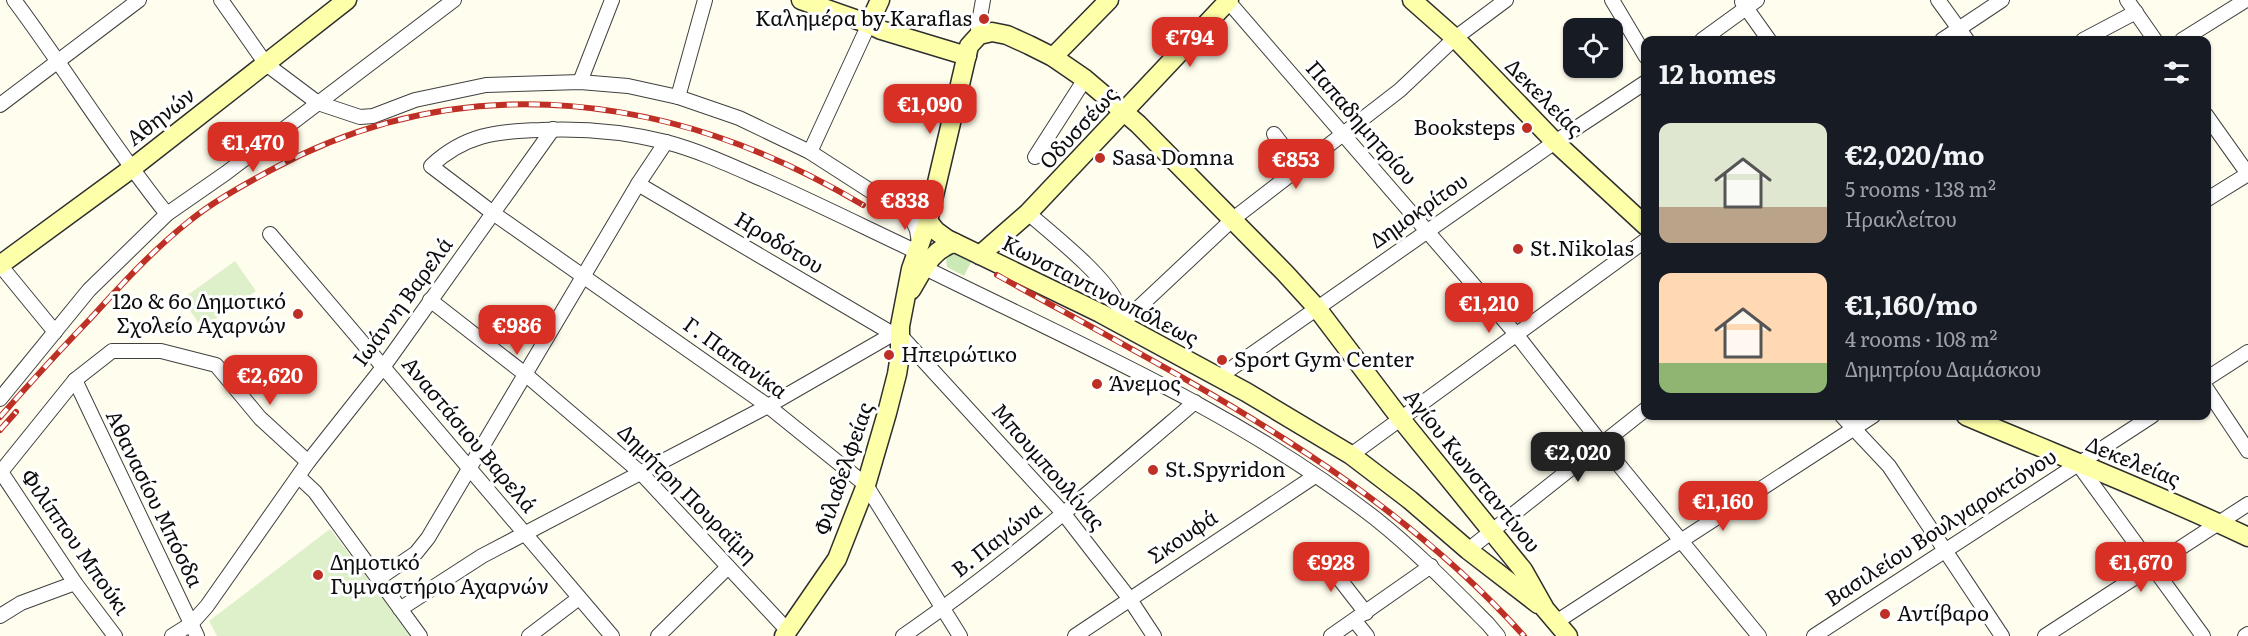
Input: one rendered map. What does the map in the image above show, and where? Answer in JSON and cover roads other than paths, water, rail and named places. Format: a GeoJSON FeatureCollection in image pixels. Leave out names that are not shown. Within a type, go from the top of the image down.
{"type":"FeatureCollection","features":[{"type":"Feature","properties":{"kind":"main road","name":"Αθηνών"},"geometry":{"type":"LineString","coordinates":[[0,265],[131,169],[347,0]]}},
{"type":"Feature","properties":{"kind":"main road"},"geometry":{"type":"LineString","coordinates":[[801,0],[881,30],[967,56],[972,41],[979,35]]}},
{"type":"Feature","properties":{"kind":"main road"},"geometry":{"type":"LineString","coordinates":[[869,24],[880,0]]}},
{"type":"Feature","properties":{"kind":"main road"},"geometry":{"type":"LineString","coordinates":[[1053,57],[1109,0]]}},
{"type":"Feature","properties":{"kind":"main road","name":"Οδυσσέως"},"geometry":{"type":"LineString","coordinates":[[980,255],[1028,213],[1228,0]]}},
{"type":"Feature","properties":{"kind":"main road","name":"Δεκελείας"},"geometry":{"type":"LineString","coordinates":[[1412,0],[1455,39],[1555,142],[1641,221]]}},
{"type":"Feature","properties":{"kind":"main road","name":"Αγίου Κωνσταντίνου"},"geometry":{"type":"LineString","coordinates":[[979,35],[1001,33],[1053,57],[1085,79],[1125,112],[1233,219],[1316,308],[1400,418],[1523,570],[1550,615],[1568,636]]}},
{"type":"Feature","properties":{"kind":"main road","name":"Φιλαδελφείας"},"geometry":{"type":"LineString","coordinates":[[789,634],[837,559],[866,485],[897,374],[900,355],[896,335],[911,269],[920,255],[967,56]]}},
{"type":"Feature","properties":{"kind":"main road","name":"Κωνσταντινουπόλεως"},"geometry":{"type":"LineString","coordinates":[[928,221],[936,231],[955,243],[1219,377],[1350,455],[1410,500],[1468,550],[1550,615]]}},
{"type":"Feature","properties":{"kind":"main road","name":"Φιλαδελφείας"},"geometry":{"type":"LineString","coordinates":[[920,255],[934,254],[945,245],[955,243]]}},
{"type":"Feature","properties":{"kind":"main road","name":"Δεκελείας"},"geometry":{"type":"LineString","coordinates":[[1975,420],[2136,486],[2248,537]]}},
{"type":"Feature","properties":{"kind":"street"},"geometry":{"type":"LineString","coordinates":[[15,0],[59,60],[131,169],[167,214]]}},
{"type":"Feature","properties":{"kind":"street"},"geometry":{"type":"LineString","coordinates":[[0,105],[139,0]]}},
{"type":"Feature","properties":{"kind":"street"},"geometry":{"type":"LineString","coordinates":[[221,0],[266,64],[318,103],[360,117],[373,116],[415,100],[486,85],[580,82],[628,86],[678,97],[739,118],[810,152],[911,217],[917,230],[920,255]]}},
{"type":"Feature","properties":{"kind":"street"},"geometry":{"type":"LineString","coordinates":[[0,399],[89,290],[167,214],[226,173],[454,0]]}},
{"type":"Feature","properties":{"kind":"street"},"geometry":{"type":"LineString","coordinates":[[580,82],[612,0]]}},
{"type":"Feature","properties":{"kind":"street"},"geometry":{"type":"LineString","coordinates":[[678,97],[705,0]]}},
{"type":"Feature","properties":{"kind":"street"},"geometry":{"type":"LineString","coordinates":[[979,35],[982,0]]}},
{"type":"Feature","properties":{"kind":"street","name":"Παπαδημητρίου"},"geometry":{"type":"LineString","coordinates":[[1228,0],[1516,334],[1601,443],[1760,636]]}},
{"type":"Feature","properties":{"kind":"street"},"geometry":{"type":"LineString","coordinates":[[1120,325],[1233,219],[1400,90],[1455,39],[1506,0]]}},
{"type":"Feature","properties":{"kind":"street"},"geometry":{"type":"LineString","coordinates":[[1612,0],[1641,49]]}},
{"type":"Feature","properties":{"kind":"street"},"geometry":{"type":"LineString","coordinates":[[1938,0],[1963,35],[2002,0]]}},
{"type":"Feature","properties":{"kind":"street"},"geometry":{"type":"LineString","coordinates":[[2127,0],[2152,36]]}},
{"type":"Feature","properties":{"kind":"street"},"geometry":{"type":"LineString","coordinates":[[2188,36],[2246,0]]}},
{"type":"Feature","properties":{"kind":"street"},"geometry":{"type":"LineString","coordinates":[[1707,36],[1748,3],[1767,36]]}},
{"type":"Feature","properties":{"kind":"street"},"geometry":{"type":"LineString","coordinates":[[2091,36],[2136,12]]}},
{"type":"Feature","properties":{"kind":"street"},"geometry":{"type":"LineString","coordinates":[[810,152],[869,24]]}},
{"type":"Feature","properties":{"kind":"street"},"geometry":{"type":"LineString","coordinates":[[1035,157],[1085,79]]}},
{"type":"Feature","properties":{"kind":"street","name":"Δημοκρίτου"},"geometry":{"type":"LineString","coordinates":[[1219,377],[1555,142],[1641,85]]}},
{"type":"Feature","properties":{"kind":"street"},"geometry":{"type":"LineString","coordinates":[[2211,122],[2248,174],[2211,197]]}},
{"type":"Feature","properties":{"kind":"street"},"geometry":{"type":"LineString","coordinates":[[553,129],[602,131],[666,142],[718,159],[798,195],[920,255],[1196,402],[1315,476],[1374,518],[1431,566],[1498,636]]}},
{"type":"Feature","properties":{"kind":"street","name":"Γ. Παπανίκα"},"geometry":{"type":"LineString","coordinates":[[553,129],[511,131],[478,136],[446,152],[431,166],[768,406],[866,485],[960,636]]}},
{"type":"Feature","properties":{"kind":"street","name":"Ιωάννη Βαρελά"},"geometry":{"type":"LineString","coordinates":[[172,636],[194,630],[207,606],[308,462],[384,366],[553,129]]}},
{"type":"Feature","properties":{"kind":"street"},"geometry":{"type":"LineString","coordinates":[[1274,134],[1299,167]]}},
{"type":"Feature","properties":{"kind":"street"},"geometry":{"type":"LineString","coordinates":[[378,579],[416,553],[428,538],[638,184],[666,142]]}},
{"type":"Feature","properties":{"kind":"street","name":"Ηροδότου"},"geometry":{"type":"LineString","coordinates":[[638,184],[896,335]]}},
{"type":"Feature","properties":{"kind":"street"},"geometry":{"type":"LineString","coordinates":[[1028,213],[1084,263],[1110,292],[1117,305],[1120,325]]}},
{"type":"Feature","properties":{"kind":"street","name":"Αναστάσιου Βαρελά"},"geometry":{"type":"LineString","coordinates":[[270,234],[612,636]]}},
{"type":"Feature","properties":{"kind":"street"},"geometry":{"type":"LineString","coordinates":[[1350,455],[1641,244]]}},
{"type":"Feature","properties":{"kind":"street"},"geometry":{"type":"LineString","coordinates":[[0,265],[55,332]]}},
{"type":"Feature","properties":{"kind":"street","name":"Δημήτρη Πουραΐμη"},"geometry":{"type":"LineString","coordinates":[[430,300],[525,374],[641,473],[789,634]]}},
{"type":"Feature","properties":{"kind":"street"},"geometry":{"type":"LineString","coordinates":[[400,609],[482,556],[768,406],[896,335]]}},
{"type":"Feature","properties":{"kind":"street","name":"Μπουμπουλίνας"},"geometry":{"type":"LineString","coordinates":[[896,335],[1064,514],[1129,598],[1154,636]]}},
{"type":"Feature","properties":{"kind":"street"},"geometry":{"type":"LineString","coordinates":[[1,472],[75,380],[112,351],[161,351],[216,365],[260,418],[308,462]]}},
{"type":"Feature","properties":{"kind":"street"},"geometry":{"type":"LineString","coordinates":[[2211,376],[2248,352]]}},
{"type":"Feature","properties":{"kind":"street","name":"Αθανασίου Μπόσδα"},"geometry":{"type":"LineString","coordinates":[[75,380],[194,630]]}},
{"type":"Feature","properties":{"kind":"street"},"geometry":{"type":"LineString","coordinates":[[2211,396],[2248,451]]}},
{"type":"Feature","properties":{"kind":"street","name":"Β. Παγώνα"},"geometry":{"type":"LineString","coordinates":[[903,636],[944,608],[1064,514],[1196,402]]}},
{"type":"Feature","properties":{"kind":"street"},"geometry":{"type":"LineString","coordinates":[[1468,550],[1641,413]]}},
{"type":"Feature","properties":{"kind":"street"},"geometry":{"type":"LineString","coordinates":[[1846,420],[1889,466],[2002,636]]}},
{"type":"Feature","properties":{"kind":"street"},"geometry":{"type":"LineString","coordinates":[[1550,615],[1682,540],[1867,420]]}},
{"type":"Feature","properties":{"kind":"street","name":"Βασιλείου Βουλγαροκτόνου"},"geometry":{"type":"LineString","coordinates":[[1814,636],[2146,420]]}},
{"type":"Feature","properties":{"kind":"street"},"geometry":{"type":"LineString","coordinates":[[2078,464],[2203,636]]}},
{"type":"Feature","properties":{"kind":"street","name":"Φιλίππου Μπούκι"},"geometry":{"type":"LineString","coordinates":[[1,472],[75,583],[115,636]]}},
{"type":"Feature","properties":{"kind":"street","name":"Σκουφά"},"geometry":{"type":"LineString","coordinates":[[1076,636],[1129,598],[1315,476]]}},
{"type":"Feature","properties":{"kind":"street"},"geometry":{"type":"LineString","coordinates":[[299,477],[315,492],[420,636]]}},
{"type":"Feature","properties":{"kind":"street"},"geometry":{"type":"LineString","coordinates":[[2045,636],[2248,504]]}},
{"type":"Feature","properties":{"kind":"street"},"geometry":{"type":"LineString","coordinates":[[1320,554],[1360,617],[1366,636]]}},
{"type":"Feature","properties":{"kind":"street"},"geometry":{"type":"LineString","coordinates":[[1331,636],[1431,566]]}},
{"type":"Feature","properties":{"kind":"street"},"geometry":{"type":"LineString","coordinates":[[658,636],[728,567]]}},
{"type":"Feature","properties":{"kind":"street"},"geometry":{"type":"LineString","coordinates":[[0,616],[21,603],[75,583]]}},
{"type":"Feature","properties":{"kind":"street"},"geometry":{"type":"LineString","coordinates":[[529,636],[579,598]]}},
{"type":"Feature","properties":{"kind":"railway"},"geometry":{"type":"LineString","coordinates":[[0,417],[137,269],[197,215],[271,170],[345,137],[420,115],[495,105],[571,106],[646,117],[720,138],[792,167],[863,205]]}},
{"type":"Feature","properties":{"kind":"railway"},"geometry":{"type":"LineString","coordinates":[[997,275],[1208,392],[1343,478],[1407,526],[1467,578],[1524,636]]}},
{"type":"Feature","properties":{"kind":"railway"},"geometry":{"type":"LineString","coordinates":[[0,430],[16,412]]}},
{"type":"Feature","properties":{"kind":"place","name":"Καλημέρα by Karaflas"},"geometry":{"type":"Point","coordinates":[984,19]}},
{"type":"Feature","properties":{"kind":"place","name":"Booksteps"},"geometry":{"type":"Point","coordinates":[1527,128]}},
{"type":"Feature","properties":{"kind":"place","name":"Sasa Domna"},"geometry":{"type":"Point","coordinates":[1100,158]}},
{"type":"Feature","properties":{"kind":"place","name":"St.Nikolas"},"geometry":{"type":"Point","coordinates":[1518,249]}},
{"type":"Feature","properties":{"kind":"place","name":"12ο & 6ο Δημοτικό Σχολείο Αχαρνών"},"geometry":{"type":"Point","coordinates":[298,314]}},
{"type":"Feature","properties":{"kind":"place","name":"Ηπειρώτικο"},"geometry":{"type":"Point","coordinates":[889,355]}},
{"type":"Feature","properties":{"kind":"place","name":"Sport Gym Center"},"geometry":{"type":"Point","coordinates":[1222,360]}},
{"type":"Feature","properties":{"kind":"place","name":"Άνεμος"},"geometry":{"type":"Point","coordinates":[1097,384]}},
{"type":"Feature","properties":{"kind":"place","name":"St.Spyridon"},"geometry":{"type":"Point","coordinates":[1153,470]}},
{"type":"Feature","properties":{"kind":"place","name":"Δημοτικό Γυμναστήριο Αχαρνών"},"geometry":{"type":"Point","coordinates":[318,575]}},
{"type":"Feature","properties":{"kind":"place","name":"Αντίβαρο"},"geometry":{"type":"Point","coordinates":[1885,614]}}]}
